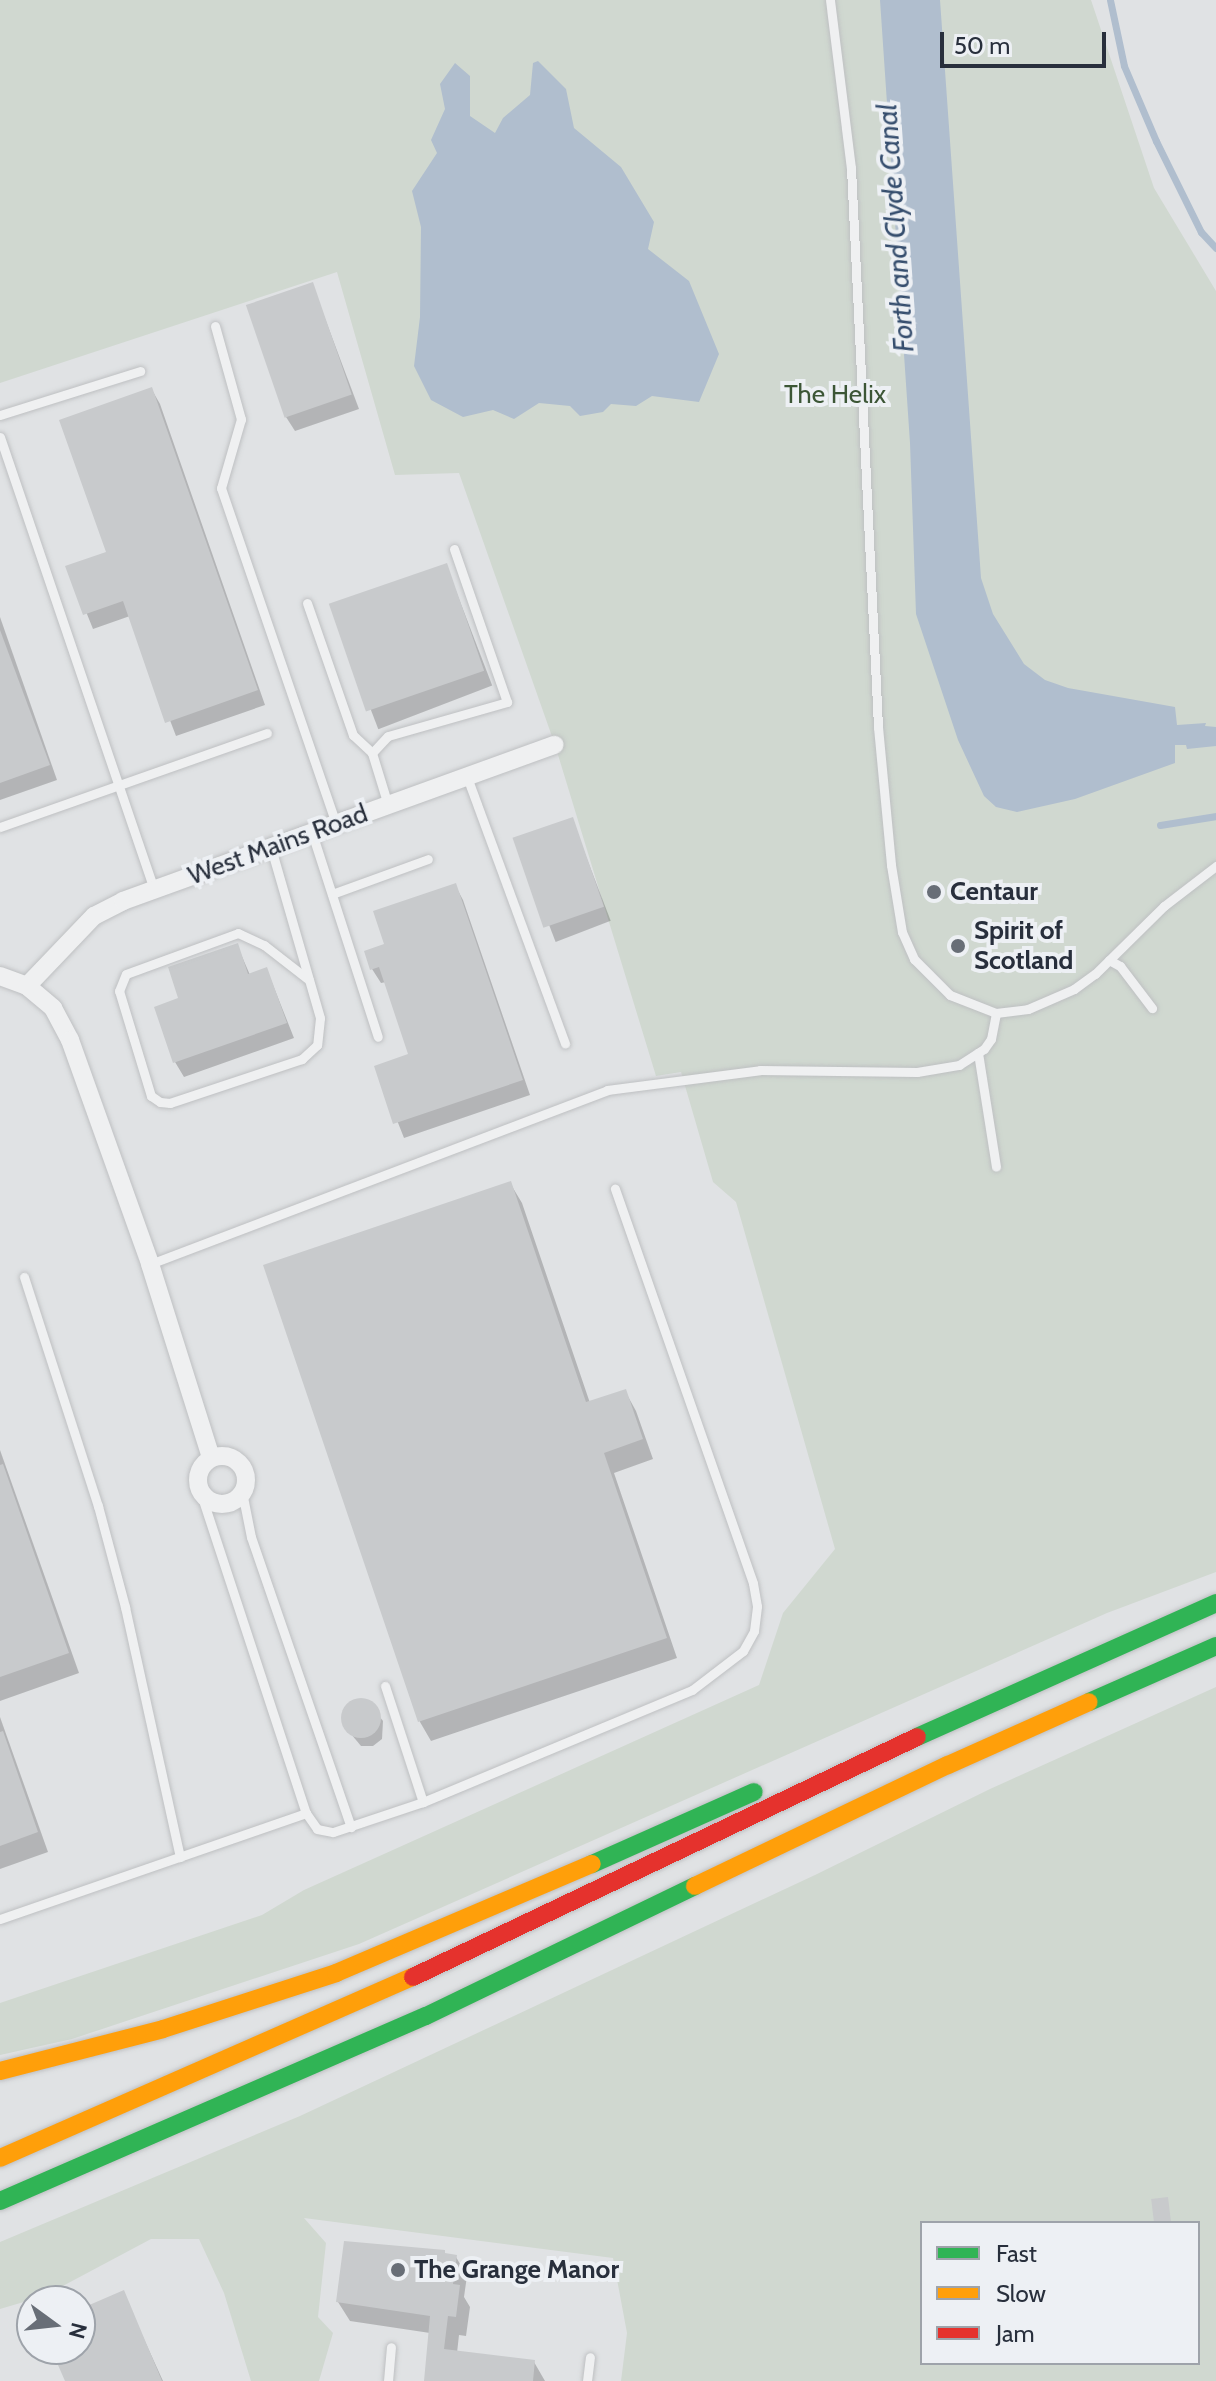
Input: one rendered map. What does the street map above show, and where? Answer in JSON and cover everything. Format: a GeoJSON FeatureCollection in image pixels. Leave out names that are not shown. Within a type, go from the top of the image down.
{"type":"FeatureCollection","features":[{"type":"Feature","properties":{"kind":"highway"},"geometry":{"type":"LineString","coordinates":[[0,2071],[163,2029],[336,1973],[471,1918],[725,1804],[1216,1603]]}},
{"type":"Feature","properties":{"kind":"highway"},"geometry":{"type":"LineString","coordinates":[[0,2158],[362,2001],[864,1761],[1194,1612]]}},
{"type":"Feature","properties":{"kind":"highway"},"geometry":{"type":"LineString","coordinates":[[0,2201],[426,2016],[880,1797],[1216,1646]]}},
{"type":"Feature","properties":{"kind":"street","name":"West Mains Road"},"geometry":{"type":"LineString","coordinates":[[27,986],[94,916],[154,890],[555,745]]}},
{"type":"Feature","properties":{"kind":"street"},"geometry":{"type":"LineString","coordinates":[[0,976],[27,986],[53,1008],[70,1040],[150,1264],[211,1458]]}},
{"type":"Feature","properties":{"kind":"street"},"geometry":{"type":"LineString","coordinates":[[228,1456],[241,1465],[246,1480],[242,1492],[234,1501],[223,1504],[207,1499],[199,1488],[199,1472],[211,1458],[228,1456]]}},
{"type":"Feature","properties":{"kind":"lane"},"geometry":{"type":"LineString","coordinates":[[830,0],[851,168],[878,727],[899,919],[914,959],[950,995],[996,1013],[1028,1009],[1085,982],[1164,906],[1216,866]]}},
{"type":"Feature","properties":{"kind":"lane"},"geometry":{"type":"LineString","coordinates":[[215,326],[241,419],[221,488],[336,824]]}},
{"type":"Feature","properties":{"kind":"lane"},"geometry":{"type":"LineString","coordinates":[[0,415],[140,371]]}},
{"type":"Feature","properties":{"kind":"lane"},"geometry":{"type":"LineString","coordinates":[[0,437],[154,890]]}},
{"type":"Feature","properties":{"kind":"lane"},"geometry":{"type":"LineString","coordinates":[[372,753],[388,736],[507,702],[454,549]]}},
{"type":"Feature","properties":{"kind":"lane"},"geometry":{"type":"LineString","coordinates":[[307,603],[353,735],[372,753],[388,805]]}},
{"type":"Feature","properties":{"kind":"lane"},"geometry":{"type":"LineString","coordinates":[[0,827],[267,733]]}},
{"type":"Feature","properties":{"kind":"lane"},"geometry":{"type":"LineString","coordinates":[[467,777],[565,1044]]}},
{"type":"Feature","properties":{"kind":"lane"},"geometry":{"type":"LineString","coordinates":[[312,833],[378,1037]]}},
{"type":"Feature","properties":{"kind":"lane"},"geometry":{"type":"LineString","coordinates":[[271,848],[309,980],[321,1035],[317,1045],[302,1059],[170,1103],[160,1102],[151,1096],[119,991],[126,974],[238,933],[264,945],[309,980]]}},
{"type":"Feature","properties":{"kind":"lane"},"geometry":{"type":"LineString","coordinates":[[332,894],[428,859]]}},
{"type":"Feature","properties":{"kind":"lane"},"geometry":{"type":"LineString","coordinates":[[1109,960],[1120,966],[1152,1008]]}},
{"type":"Feature","properties":{"kind":"lane"},"geometry":{"type":"LineString","coordinates":[[150,1264],[607,1090],[760,1070],[929,1071],[959,1065],[978,1053],[991,1039],[996,1013]]}},
{"type":"Feature","properties":{"kind":"lane"},"geometry":{"type":"LineString","coordinates":[[978,1053],[996,1167]]}},
{"type":"Feature","properties":{"kind":"lane"},"geometry":{"type":"LineString","coordinates":[[199,1488],[306,1813],[311,1824],[325,1832],[351,1827],[423,1802],[692,1690],[743,1651],[754,1631],[757,1606],[753,1583],[615,1188]]}},
{"type":"Feature","properties":{"kind":"lane"},"geometry":{"type":"LineString","coordinates":[[24,1277],[98,1506],[122,1592],[180,1857]]}},
{"type":"Feature","properties":{"kind":"lane"},"geometry":{"type":"LineString","coordinates":[[242,1492],[251,1537],[351,1827]]}},
{"type":"Feature","properties":{"kind":"lane"},"geometry":{"type":"LineString","coordinates":[[385,1686],[423,1802]]}},
{"type":"Feature","properties":{"kind":"lane"},"geometry":{"type":"LineString","coordinates":[[0,1919],[306,1813]]}},
{"type":"Feature","properties":{"kind":"lane"},"geometry":{"type":"LineString","coordinates":[[388,2381],[391,2347]]}},
{"type":"Feature","properties":{"kind":"lane"},"geometry":{"type":"LineString","coordinates":[[587,2381],[590,2357]]}},
{"type":"Feature","properties":{"kind":"green space","name":"The Helix"},"geometry":{"type":"Polygon","coordinates":[[[0,0],[1091,0],[1154,188],[1216,291],[1216,1572],[1107,1613],[359,1944],[72,2039],[0,2055],[0,2003],[262,1915],[304,1890],[759,1685],[783,1613],[835,1549],[736,1202],[713,1182],[681,1072],[656,1076],[555,745],[459,473],[395,475],[337,272],[0,383],[0,0]]]}},
{"type":"Feature","properties":{"kind":"green space"},"geometry":{"type":"Polygon","coordinates":[[[1216,1687],[1216,2381],[621,2381],[627,2333],[613,2258],[304,2218],[326,2243],[318,2317],[333,2333],[319,2381],[251,2381],[224,2293],[199,2239],[151,2239],[65,2285],[16,2285],[16,2304],[0,2309],[0,2242],[300,2116],[815,1875],[990,1789],[1216,1687]]]}},
{"type":"Feature","properties":{"kind":"water"},"geometry":{"type":"Polygon","coordinates":[[[880,0],[940,0],[981,578],[993,614],[1024,664],[1045,680],[1068,688],[1175,707],[1177,725],[1206,723],[1205,726],[1216,727],[1216,746],[1187,749],[1186,745],[1175,745],[1175,763],[1075,799],[1017,812],[996,807],[984,796],[958,740],[916,614],[910,443],[880,0]]]}},
{"type":"Feature","properties":{"kind":"water"},"geometry":{"type":"Polygon","coordinates":[[[538,61],[566,89],[574,128],[621,167],[654,222],[648,249],[689,281],[719,354],[699,402],[652,396],[636,406],[611,404],[603,412],[580,416],[570,406],[539,403],[514,419],[493,410],[463,417],[431,400],[414,366],[420,317],[421,227],[412,191],[437,153],[431,140],[445,109],[440,84],[455,63],[470,76],[470,116],[495,133],[503,118],[530,95],[533,63],[538,61]]]}},
{"type":"Feature","properties":{"kind":"building"},"geometry":{"type":"Polygon","coordinates":[[[313,282],[352,395],[285,418],[246,305],[313,282]]]}},
{"type":"Feature","properties":{"kind":"building"},"geometry":{"type":"Polygon","coordinates":[[[152,387],[258,690],[165,723],[123,601],[83,615],[65,566],[106,552],[59,420],[152,387]]]}},
{"type":"Feature","properties":{"kind":"building"},"geometry":{"type":"Polygon","coordinates":[[[447,563],[484,671],[366,711],[329,604],[447,563]]]}},
{"type":"Feature","properties":{"kind":"building"},"geometry":{"type":"Polygon","coordinates":[[[0,630],[50,765],[0,783],[0,630]]]}},
{"type":"Feature","properties":{"kind":"building"},"geometry":{"type":"Polygon","coordinates":[[[573,817],[604,907],[543,928],[512,838],[573,817]]]}},
{"type":"Feature","properties":{"kind":"building"},"geometry":{"type":"Polygon","coordinates":[[[456,883],[523,1080],[393,1124],[374,1066],[408,1054],[379,967],[370,970],[364,951],[384,944],[373,911],[456,883]]]}},
{"type":"Feature","properties":{"kind":"building"},"geometry":{"type":"Polygon","coordinates":[[[238,943],[248,974],[267,967],[287,1023],[173,1063],[154,1007],[178,998],[168,967],[238,943]]]}},
{"type":"Feature","properties":{"kind":"building"},"geometry":{"type":"Polygon","coordinates":[[[511,1181],[586,1402],[626,1389],[643,1439],[604,1453],[667,1638],[418,1722],[263,1265],[511,1181]]]}},
{"type":"Feature","properties":{"kind":"building"},"geometry":{"type":"Polygon","coordinates":[[[3,1464],[69,1653],[0,1677],[0,1465],[3,1464]]]}},
{"type":"Feature","properties":{"kind":"building"},"geometry":{"type":"Polygon","coordinates":[[[361,1698],[375,1704],[381,1718],[375,1732],[361,1738],[347,1732],[341,1718],[347,1704],[361,1698]]]}},
{"type":"Feature","properties":{"kind":"building"},"geometry":{"type":"Polygon","coordinates":[[[3,1731],[38,1832],[0,1846],[0,1732],[3,1731]]]}},
{"type":"Feature","properties":{"kind":"building"},"geometry":{"type":"Polygon","coordinates":[[[1168,2197],[1171,2221],[1154,2221],[1151,2199],[1168,2197]]]}},
{"type":"Feature","properties":{"kind":"building","name":"The Grange Manor"},"geometry":{"type":"Polygon","coordinates":[[[344,2241],[445,2250],[445,2253],[457,2255],[453,2284],[460,2285],[456,2317],[448,2316],[444,2349],[535,2360],[533,2381],[424,2381],[430,2316],[336,2302],[344,2241]]]}},
{"type":"Feature","properties":{"kind":"building"},"geometry":{"type":"Polygon","coordinates":[[[124,2290],[162,2381],[65,2381],[58,2365],[96,2365],[96,2302],[124,2290]]]}},
{"type":"Feature","properties":{"kind":"waterway"},"geometry":{"type":"LineString","coordinates":[[1110,0],[1124,66],[1156,141],[1201,232],[1216,248]]}},
{"type":"Feature","properties":{"kind":"waterway"},"geometry":{"type":"LineString","coordinates":[[1160,825],[1216,816]]}},
{"type":"Feature","properties":{"kind":"traffic: fast"},"geometry":{"type":"LineString","coordinates":[[917,1737],[1216,1603]]}},
{"type":"Feature","properties":{"kind":"traffic: fast"},"geometry":{"type":"LineString","coordinates":[[1089,1702],[1216,1646]]}},
{"type":"Feature","properties":{"kind":"traffic: fast"},"geometry":{"type":"LineString","coordinates":[[592,1864],[754,1792]]}},
{"type":"Feature","properties":{"kind":"traffic: fast"},"geometry":{"type":"LineString","coordinates":[[0,2201],[426,2016],[695,1886]]}},
{"type":"Feature","properties":{"kind":"traffic: slow"},"geometry":{"type":"LineString","coordinates":[[695,1886],[948,1765],[1089,1702]]}},
{"type":"Feature","properties":{"kind":"traffic: slow"},"geometry":{"type":"LineString","coordinates":[[0,2071],[163,2029],[336,1973],[592,1864]]}},
{"type":"Feature","properties":{"kind":"traffic: slow"},"geometry":{"type":"LineString","coordinates":[[0,2158],[413,1977]]}},
{"type":"Feature","properties":{"kind":"traffic: jam"},"geometry":{"type":"LineString","coordinates":[[413,1977],[917,1737]]}},
{"type":"Feature","properties":{"kind":"place","name":"Centaur"},"geometry":{"type":"Point","coordinates":[934,892]}},
{"type":"Feature","properties":{"kind":"place","name":"Spirit of Scotland"},"geometry":{"type":"Point","coordinates":[958,946]}},
{"type":"Feature","properties":{"kind":"place","name":"The Grange Manor"},"geometry":{"type":"Point","coordinates":[398,2270]}},
{"type":"Feature","properties":{"kind":"water label","name":"Forth and Clyde Canal"},"geometry":{"type":"Point","coordinates":[895,228]}}]}
